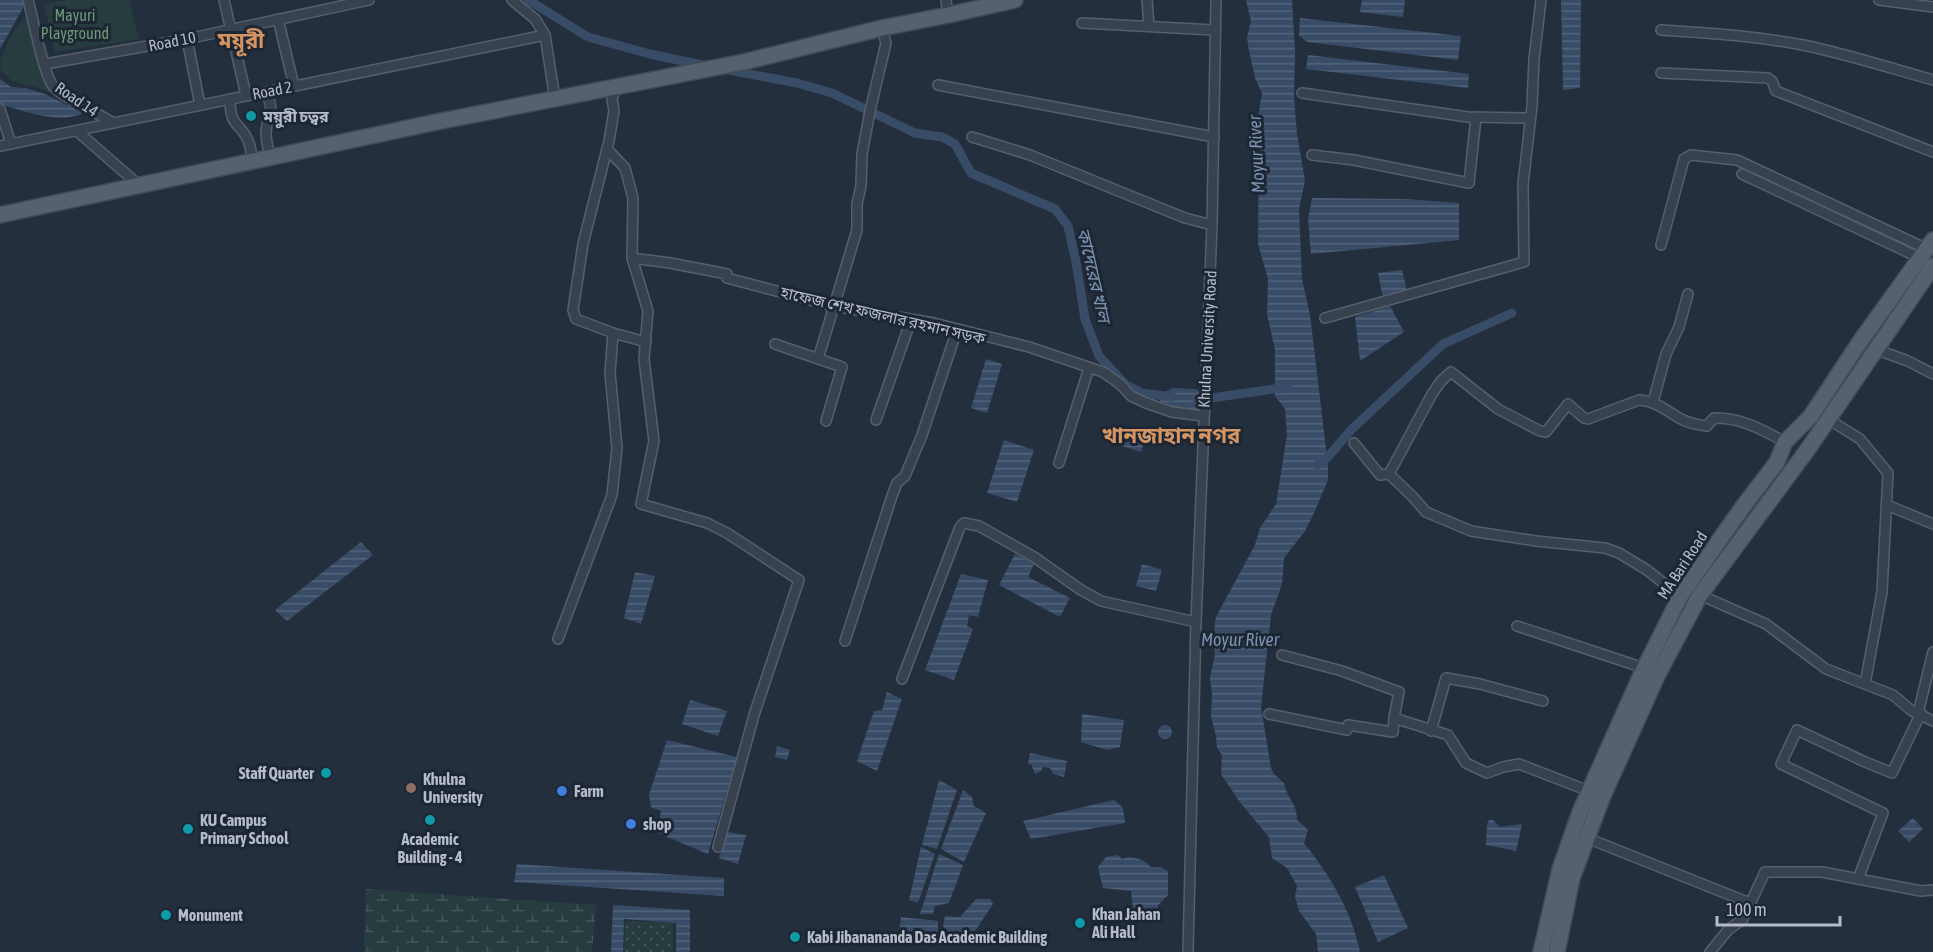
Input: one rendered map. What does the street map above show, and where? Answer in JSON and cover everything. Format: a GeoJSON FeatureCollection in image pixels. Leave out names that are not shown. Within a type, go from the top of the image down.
{"type":"FeatureCollection","features":[{"type":"Feature","properties":{"kind":"main road"},"geometry":{"type":"LineString","coordinates":[[0,216],[441,121],[744,62],[882,28],[947,8],[1015,0]]}},
{"type":"Feature","properties":{"kind":"main road","name":"MA Bari Road"},"geometry":{"type":"LineString","coordinates":[[1557,952],[1572,878],[1602,798],[1657,676],[1700,595],[1828,419],[1875,349],[1928,253]]}},
{"type":"Feature","properties":{"kind":"main road","name":"MA Bari Road"},"geometry":{"type":"LineString","coordinates":[[1541,952],[1560,869],[1589,791],[1644,668],[1681,595],[1777,462],[1785,442],[1810,416],[1859,343],[1928,253]]}},
{"type":"Feature","properties":{"kind":"street","name":"Road 14"},"geometry":{"type":"LineString","coordinates":[[28,0],[53,86],[113,123]]}},
{"type":"Feature","properties":{"kind":"street"},"geometry":{"type":"LineString","coordinates":[[224,0],[246,95]]}},
{"type":"Feature","properties":{"kind":"street","name":"Road 10"},"geometry":{"type":"LineString","coordinates":[[45,64],[186,39],[369,0]]}},
{"type":"Feature","properties":{"kind":"street"},"geometry":{"type":"LineString","coordinates":[[512,0],[535,19],[545,34],[555,99]]}},
{"type":"Feature","properties":{"kind":"street"},"geometry":{"type":"LineString","coordinates":[[1147,0],[1149,26]]}},
{"type":"Feature","properties":{"kind":"street","name":"Khulna University Road"},"geometry":{"type":"LineString","coordinates":[[1188,952],[1196,622],[1212,225],[1216,0]]}},
{"type":"Feature","properties":{"kind":"street"},"geometry":{"type":"LineString","coordinates":[[1325,318],[1524,262],[1523,184],[1541,0]]}},
{"type":"Feature","properties":{"kind":"street"},"geometry":{"type":"LineString","coordinates":[[1879,0],[1933,7]]}},
{"type":"Feature","properties":{"kind":"street"},"geometry":{"type":"LineString","coordinates":[[278,19],[294,86]]}},
{"type":"Feature","properties":{"kind":"street"},"geometry":{"type":"LineString","coordinates":[[1082,23],[1214,30]]}},
{"type":"Feature","properties":{"kind":"street"},"geometry":{"type":"LineString","coordinates":[[818,359],[856,230],[857,204],[861,186],[861,159],[886,43],[882,28]]}},
{"type":"Feature","properties":{"kind":"street"},"geometry":{"type":"LineString","coordinates":[[1661,30],[1762,38],[1804,46],[1933,80]]}},
{"type":"Feature","properties":{"kind":"street","name":"Road 2"},"geometry":{"type":"LineString","coordinates":[[0,146],[545,34]]}},
{"type":"Feature","properties":{"kind":"street"},"geometry":{"type":"LineString","coordinates":[[186,39],[200,105]]}},
{"type":"Feature","properties":{"kind":"street"},"geometry":{"type":"LineString","coordinates":[[1661,73],[1768,78],[1772,81],[1776,91],[1933,152]]}},
{"type":"Feature","properties":{"kind":"street"},"geometry":{"type":"LineString","coordinates":[[938,85],[1214,137]]}},
{"type":"Feature","properties":{"kind":"street"},"geometry":{"type":"LineString","coordinates":[[616,87],[612,99],[614,111],[608,149],[583,244],[573,310],[576,319],[646,342]]}},
{"type":"Feature","properties":{"kind":"street"},"geometry":{"type":"LineString","coordinates":[[265,92],[270,100],[272,111],[266,136],[271,158]]}},
{"type":"Feature","properties":{"kind":"street"},"geometry":{"type":"LineString","coordinates":[[1302,93],[1476,117],[1530,118]]}},
{"type":"Feature","properties":{"kind":"street"},"geometry":{"type":"LineString","coordinates":[[230,99],[230,115],[249,142],[253,163]]}},
{"type":"Feature","properties":{"kind":"street"},"geometry":{"type":"LineString","coordinates":[[0,110],[11,144]]}},
{"type":"Feature","properties":{"kind":"street"},"geometry":{"type":"LineString","coordinates":[[1312,155],[1354,160],[1469,183],[1476,117]]}},
{"type":"Feature","properties":{"kind":"street"},"geometry":{"type":"LineString","coordinates":[[77,131],[140,186]]}},
{"type":"Feature","properties":{"kind":"street"},"geometry":{"type":"LineString","coordinates":[[972,137],[1030,155],[1185,218],[1212,225]]}},
{"type":"Feature","properties":{"kind":"street"},"geometry":{"type":"LineString","coordinates":[[608,149],[625,168],[633,198],[632,258],[648,311],[644,359],[654,441],[641,504],[707,523],[727,533],[799,580],[754,715],[718,847]]}},
{"type":"Feature","properties":{"kind":"street"},"geometry":{"type":"LineString","coordinates":[[1661,245],[1684,159],[1691,155],[1737,160],[1764,179],[1928,253]]}},
{"type":"Feature","properties":{"kind":"street"},"geometry":{"type":"LineString","coordinates":[[1742,174],[1764,179]]}},
{"type":"Feature","properties":{"kind":"street","name":"হাফেজ শেখ ফজলার রহমান সড়ক"},"geometry":{"type":"LineString","coordinates":[[632,258],[727,274],[727,278],[833,306],[934,323],[1029,347],[1103,372],[1120,384],[1131,396],[1146,403],[1172,412],[1203,416]]}},
{"type":"Feature","properties":{"kind":"street"},"geometry":{"type":"LineString","coordinates":[[1653,402],[1666,354],[1679,327],[1689,294]]}},
{"type":"Feature","properties":{"kind":"street"},"geometry":{"type":"LineString","coordinates":[[876,420],[911,320]]}},
{"type":"Feature","properties":{"kind":"street"},"geometry":{"type":"LineString","coordinates":[[845,641],[897,483],[905,476],[922,435],[957,330]]}},
{"type":"Feature","properties":{"kind":"street"},"geometry":{"type":"LineString","coordinates":[[558,639],[612,495],[617,448],[610,373],[613,333]]}},
{"type":"Feature","properties":{"kind":"street"},"geometry":{"type":"LineString","coordinates":[[775,344],[842,367],[826,421]]}},
{"type":"Feature","properties":{"kind":"street"},"geometry":{"type":"LineString","coordinates":[[1875,349],[1908,361],[1933,374]]}},
{"type":"Feature","properties":{"kind":"street"},"geometry":{"type":"LineString","coordinates":[[1059,463],[1089,368]]}},
{"type":"Feature","properties":{"kind":"street"},"geometry":{"type":"LineString","coordinates":[[1389,474],[1432,394],[1451,372],[1498,409],[1540,431],[1546,432],[1568,404],[1588,419],[1640,400],[1653,402],[1695,425],[1707,426],[1714,418],[1732,420],[1755,426],[1785,442]]}},
{"type":"Feature","properties":{"kind":"street"},"geometry":{"type":"LineString","coordinates":[[1828,419],[1860,439],[1888,473],[1882,592],[1865,684]]}},
{"type":"Feature","properties":{"kind":"street"},"geometry":{"type":"LineString","coordinates":[[1354,443],[1380,475],[1389,474]]}},
{"type":"Feature","properties":{"kind":"street"},"geometry":{"type":"LineString","coordinates":[[1389,474],[1426,512],[1471,531],[1605,548],[1619,553],[1647,570],[1681,595]]}},
{"type":"Feature","properties":{"kind":"street"},"geometry":{"type":"LineString","coordinates":[[1887,505],[1933,524]]}},
{"type":"Feature","properties":{"kind":"street"},"geometry":{"type":"LineString","coordinates":[[902,679],[960,527],[964,523],[979,526],[1034,557],[1101,601],[1196,622]]}},
{"type":"Feature","properties":{"kind":"street"},"geometry":{"type":"LineString","coordinates":[[1700,595],[1766,624],[1826,669],[1893,695],[1912,711],[1933,721]]}},
{"type":"Feature","properties":{"kind":"street"},"geometry":{"type":"LineString","coordinates":[[1517,626],[1644,668]]}},
{"type":"Feature","properties":{"kind":"street"},"geometry":{"type":"LineString","coordinates":[[1858,879],[1883,813],[1781,764],[1797,729],[1892,773],[1921,715],[1919,709],[1933,652]]}},
{"type":"Feature","properties":{"kind":"street"},"geometry":{"type":"LineString","coordinates":[[1269,714],[1347,730],[1348,724],[1393,732],[1399,692],[1342,671],[1282,655]]}},
{"type":"Feature","properties":{"kind":"street"},"geometry":{"type":"LineString","coordinates":[[1431,731],[1446,678],[1480,684],[1543,701]]}},
{"type":"Feature","properties":{"kind":"street"},"geometry":{"type":"LineString","coordinates":[[1394,718],[1448,735],[1466,763],[1487,773],[1503,766],[1519,764],[1589,791]]}},
{"type":"Feature","properties":{"kind":"street"},"geometry":{"type":"LineString","coordinates":[[1587,838],[1750,903]]}},
{"type":"Feature","properties":{"kind":"street"},"geometry":{"type":"LineString","coordinates":[[1710,952],[1728,930],[1743,919],[1765,872],[1822,872],[1921,891],[1933,890]]}},
{"type":"Feature","properties":{"kind":"green space","name":"Mayuri Playground"},"geometry":{"type":"Polygon","coordinates":[[[67,0],[129,0],[139,39],[55,52],[44,4],[67,0]]]}},
{"type":"Feature","properties":{"kind":"green space"},"geometry":{"type":"Polygon","coordinates":[[[28,13],[59,96],[36,87],[13,82],[0,69],[3,54],[10,39],[28,13]]]}},
{"type":"Feature","properties":{"kind":"green space"},"geometry":{"type":"Polygon","coordinates":[[[366,889],[596,905],[592,952],[364,952],[366,889]]]}},
{"type":"Feature","properties":{"kind":"green space"},"geometry":{"type":"Polygon","coordinates":[[[625,921],[673,923],[673,952],[624,952],[625,921]]]}},
{"type":"Feature","properties":{"kind":"water"},"geometry":{"type":"Polygon","coordinates":[[[0,0],[22,0],[24,6],[0,49],[0,0]]]}},
{"type":"Feature","properties":{"kind":"water","name":"Moyur River"},"geometry":{"type":"Polygon","coordinates":[[[1246,0],[1292,0],[1295,52],[1294,98],[1305,181],[1299,209],[1302,279],[1310,315],[1328,465],[1328,480],[1314,513],[1305,531],[1284,558],[1282,584],[1271,615],[1261,707],[1271,768],[1284,783],[1297,820],[1308,830],[1304,843],[1323,868],[1346,908],[1360,952],[1318,952],[1316,934],[1299,911],[1295,897],[1297,886],[1287,868],[1272,858],[1269,837],[1239,801],[1221,774],[1222,755],[1217,748],[1211,716],[1210,678],[1215,654],[1213,638],[1216,617],[1255,545],[1260,528],[1276,504],[1287,435],[1285,409],[1275,396],[1275,350],[1267,314],[1268,279],[1258,244],[1259,143],[1257,124],[1262,93],[1255,78],[1249,51],[1247,37],[1251,21],[1246,0]]]}},
{"type":"Feature","properties":{"kind":"water"},"geometry":{"type":"Polygon","coordinates":[[[1362,0],[1405,0],[1403,17],[1360,12],[1362,0]]]}},
{"type":"Feature","properties":{"kind":"water"},"geometry":{"type":"Polygon","coordinates":[[[1561,0],[1581,0],[1580,88],[1563,90],[1561,0]]]}},
{"type":"Feature","properties":{"kind":"water"},"geometry":{"type":"Polygon","coordinates":[[[1300,18],[1461,36],[1458,60],[1307,42],[1299,35],[1300,18]]]}},
{"type":"Feature","properties":{"kind":"water"},"geometry":{"type":"Polygon","coordinates":[[[1308,55],[1469,74],[1468,88],[1306,69],[1308,55]]]}},
{"type":"Feature","properties":{"kind":"water"},"geometry":{"type":"Polygon","coordinates":[[[0,79],[11,87],[25,88],[45,94],[83,113],[64,118],[53,117],[0,104],[0,79]]]}},
{"type":"Feature","properties":{"kind":"water"},"geometry":{"type":"Polygon","coordinates":[[[1312,198],[1404,199],[1459,203],[1459,240],[1311,254],[1308,220],[1312,198]]]}},
{"type":"Feature","properties":{"kind":"water"},"geometry":{"type":"Polygon","coordinates":[[[1402,270],[1407,291],[1383,298],[1378,273],[1402,270]]]}},
{"type":"Feature","properties":{"kind":"water"},"geometry":{"type":"Polygon","coordinates":[[[1390,306],[1404,332],[1360,361],[1355,317],[1390,306]]]}},
{"type":"Feature","properties":{"kind":"water"},"geometry":{"type":"Polygon","coordinates":[[[986,359],[1002,364],[987,413],[971,408],[986,359]]]}},
{"type":"Feature","properties":{"kind":"water"},"geometry":{"type":"Polygon","coordinates":[[[1173,388],[1196,389],[1202,392],[1203,395],[1199,400],[1203,405],[1202,409],[1188,410],[1161,405],[1162,393],[1173,388]]]}},
{"type":"Feature","properties":{"kind":"water"},"geometry":{"type":"Polygon","coordinates":[[[1126,432],[1145,438],[1141,452],[1122,446],[1126,432]]]}},
{"type":"Feature","properties":{"kind":"water"},"geometry":{"type":"Polygon","coordinates":[[[1004,440],[1034,450],[1017,502],[987,493],[1004,440]]]}},
{"type":"Feature","properties":{"kind":"water"},"geometry":{"type":"Polygon","coordinates":[[[361,542],[373,555],[287,621],[275,610],[361,542]]]}},
{"type":"Feature","properties":{"kind":"water"},"geometry":{"type":"Polygon","coordinates":[[[1015,554],[1034,564],[1028,577],[1070,598],[1060,617],[999,585],[1015,554]]]}},
{"type":"Feature","properties":{"kind":"water"},"geometry":{"type":"Polygon","coordinates":[[[1142,564],[1162,570],[1156,591],[1136,586],[1142,564]]]}},
{"type":"Feature","properties":{"kind":"water"},"geometry":{"type":"Polygon","coordinates":[[[635,572],[655,576],[641,624],[624,618],[635,572]]]}},
{"type":"Feature","properties":{"kind":"water"},"geometry":{"type":"Polygon","coordinates":[[[961,574],[988,580],[978,617],[969,615],[967,626],[973,629],[954,680],[925,670],[961,574]]]}},
{"type":"Feature","properties":{"kind":"water"},"geometry":{"type":"Polygon","coordinates":[[[887,692],[902,699],[877,771],[857,761],[874,711],[882,710],[887,692]]]}},
{"type":"Feature","properties":{"kind":"water"},"geometry":{"type":"Polygon","coordinates":[[[690,700],[727,711],[718,736],[682,724],[690,700]]]}},
{"type":"Feature","properties":{"kind":"water"},"geometry":{"type":"Polygon","coordinates":[[[1082,714],[1124,720],[1120,747],[1107,750],[1081,742],[1082,714]]]}},
{"type":"Feature","properties":{"kind":"water"},"geometry":{"type":"Polygon","coordinates":[[[1165,725],[1170,727],[1172,732],[1170,737],[1165,739],[1160,737],[1158,732],[1160,727],[1165,725]]]}},
{"type":"Feature","properties":{"kind":"water"},"geometry":{"type":"Polygon","coordinates":[[[667,740],[737,757],[708,854],[646,828],[647,819],[659,822],[661,811],[651,807],[649,795],[667,740]]]}},
{"type":"Feature","properties":{"kind":"water"},"geometry":{"type":"Polygon","coordinates":[[[777,746],[790,750],[787,760],[775,757],[777,746]]]}},
{"type":"Feature","properties":{"kind":"water"},"geometry":{"type":"Polygon","coordinates":[[[1030,753],[1067,761],[1064,777],[1053,774],[1050,768],[1043,767],[1035,774],[1031,764],[1028,764],[1030,753]]]}},
{"type":"Feature","properties":{"kind":"water"},"geometry":{"type":"Polygon","coordinates":[[[939,780],[957,790],[937,849],[922,845],[939,780]]]}},
{"type":"Feature","properties":{"kind":"water"},"geometry":{"type":"Polygon","coordinates":[[[963,790],[972,797],[974,806],[986,813],[964,862],[941,849],[963,790]]]}},
{"type":"Feature","properties":{"kind":"water"},"geometry":{"type":"Polygon","coordinates":[[[1114,800],[1123,808],[1125,823],[1031,839],[1023,821],[1114,800]]]}},
{"type":"Feature","properties":{"kind":"water"},"geometry":{"type":"Polygon","coordinates":[[[1913,818],[1923,829],[1909,842],[1898,831],[1913,818]]]}},
{"type":"Feature","properties":{"kind":"water"},"geometry":{"type":"Polygon","coordinates":[[[1489,820],[1493,820],[1500,827],[1522,824],[1516,851],[1486,845],[1489,820]]]}},
{"type":"Feature","properties":{"kind":"water"},"geometry":{"type":"Polygon","coordinates":[[[728,832],[746,835],[738,864],[719,858],[728,832]]]}},
{"type":"Feature","properties":{"kind":"water"},"geometry":{"type":"Polygon","coordinates":[[[921,847],[935,854],[918,903],[909,900],[921,847]]]}},
{"type":"Feature","properties":{"kind":"water"},"geometry":{"type":"Polygon","coordinates":[[[939,854],[963,865],[949,903],[935,906],[933,914],[920,914],[939,854]]]}},
{"type":"Feature","properties":{"kind":"water"},"geometry":{"type":"Polygon","coordinates":[[[1118,855],[1122,859],[1138,858],[1151,867],[1160,867],[1168,871],[1168,895],[1158,905],[1157,921],[1134,918],[1131,891],[1103,888],[1098,867],[1106,857],[1118,855]]]}},
{"type":"Feature","properties":{"kind":"water"},"geometry":{"type":"Polygon","coordinates":[[[517,864],[724,878],[724,896],[514,882],[517,864]]]}},
{"type":"Feature","properties":{"kind":"water"},"geometry":{"type":"Polygon","coordinates":[[[1384,875],[1408,928],[1378,942],[1355,887],[1384,875]]]}},
{"type":"Feature","properties":{"kind":"water"},"geometry":{"type":"Polygon","coordinates":[[[976,899],[990,899],[993,904],[975,931],[949,933],[943,926],[945,916],[960,917],[976,899]]]}},
{"type":"Feature","properties":{"kind":"water"},"geometry":{"type":"Polygon","coordinates":[[[613,905],[690,910],[690,952],[676,952],[676,923],[624,919],[623,952],[611,952],[613,905]]]}},
{"type":"Feature","properties":{"kind":"water"},"geometry":{"type":"Polygon","coordinates":[[[901,917],[938,921],[938,939],[899,936],[901,917]]]}},
{"type":"Feature","properties":{"kind":"waterway"},"geometry":{"type":"LineString","coordinates":[[528,0],[588,37],[650,54],[707,66]]}},
{"type":"Feature","properties":{"kind":"waterway","name":"কাদেরের খাল"},"geometry":{"type":"LineString","coordinates":[[723,69],[797,83],[832,93],[915,133],[942,137],[955,144],[971,173],[1055,209],[1068,226],[1085,319],[1099,356],[1126,385],[1142,393],[1172,397]]}},
{"type":"Feature","properties":{"kind":"waterway"},"geometry":{"type":"LineString","coordinates":[[1317,465],[1327,458],[1351,430],[1443,344],[1512,313]]}},
{"type":"Feature","properties":{"kind":"waterway","name":"কাদেরের খাল"},"geometry":{"type":"LineString","coordinates":[[1197,400],[1288,387]]}},
{"type":"Feature","properties":{"kind":"place","name":"ময়ুরী চত্বর"},"geometry":{"type":"Point","coordinates":[251,116]}},
{"type":"Feature","properties":{"kind":"place","name":"Staff Quarter"},"geometry":{"type":"Point","coordinates":[326,773]}},
{"type":"Feature","properties":{"kind":"place","name":"Khulna University"},"geometry":{"type":"Point","coordinates":[411,788]}},
{"type":"Feature","properties":{"kind":"place","name":"Farm"},"geometry":{"type":"Point","coordinates":[562,791]}},
{"type":"Feature","properties":{"kind":"place","name":"Academic Building - 4"},"geometry":{"type":"Point","coordinates":[430,820]}},
{"type":"Feature","properties":{"kind":"place","name":"shop"},"geometry":{"type":"Point","coordinates":[631,824]}},
{"type":"Feature","properties":{"kind":"place","name":"KU Campus Primary School"},"geometry":{"type":"Point","coordinates":[188,829]}},
{"type":"Feature","properties":{"kind":"place","name":"Monument"},"geometry":{"type":"Point","coordinates":[166,915]}},
{"type":"Feature","properties":{"kind":"place","name":"Khan Jahan Ali Hall"},"geometry":{"type":"Point","coordinates":[1080,923]}},
{"type":"Feature","properties":{"kind":"place","name":"Kabi Jibanananda Das Academic Building"},"geometry":{"type":"Point","coordinates":[795,937]}},
{"type":"Feature","properties":{"kind":"district","name":"ময়ূরী"},"geometry":{"type":"Point","coordinates":[241,40]}},
{"type":"Feature","properties":{"kind":"district","name":"খানজাহান নগর"},"geometry":{"type":"Point","coordinates":[1171,435]}}]}
